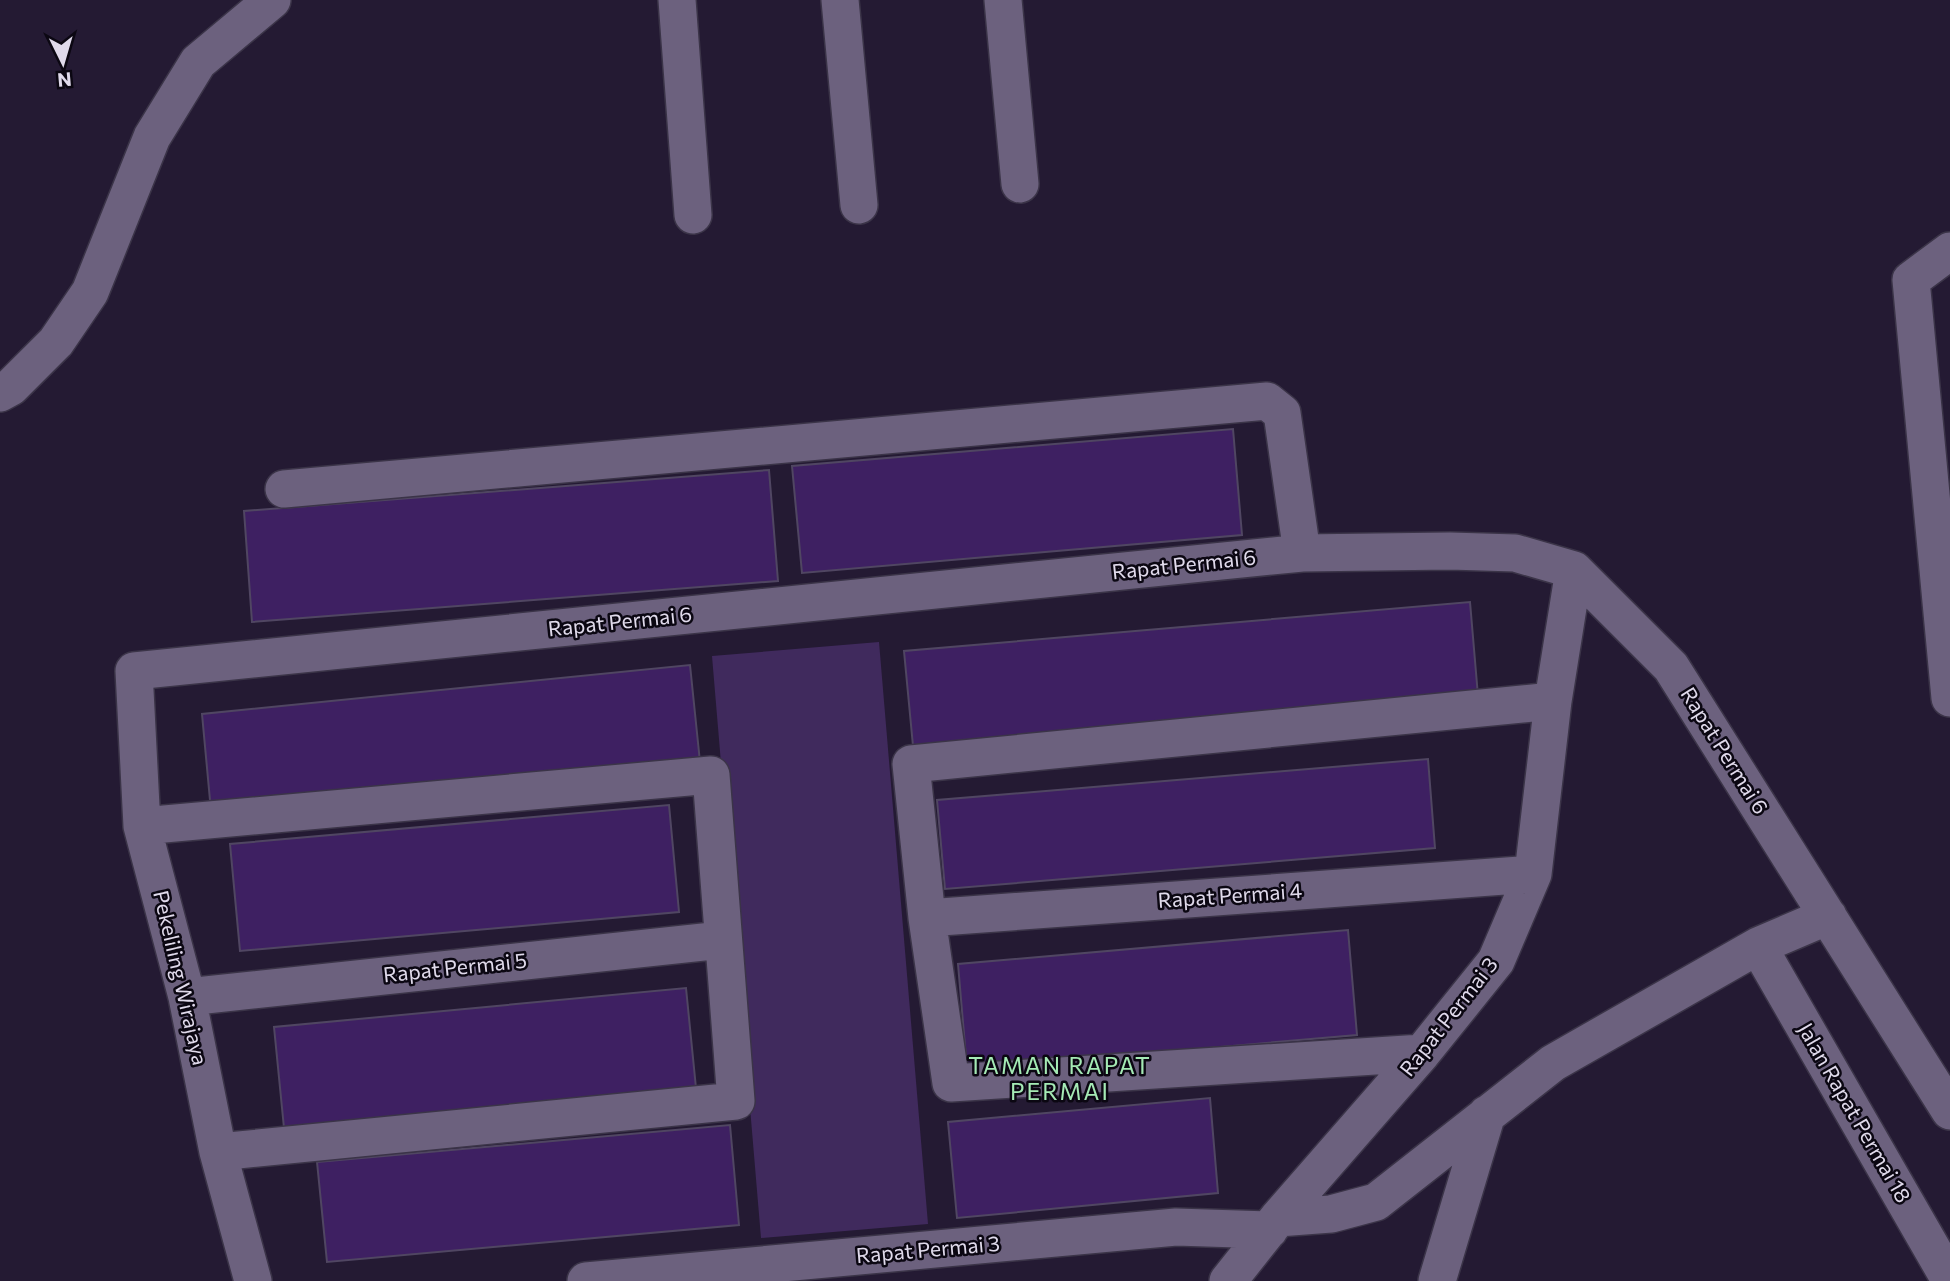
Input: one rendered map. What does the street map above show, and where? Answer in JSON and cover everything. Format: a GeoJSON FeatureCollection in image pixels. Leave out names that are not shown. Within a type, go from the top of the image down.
{"type":"FeatureCollection","features":[{"type":"Feature","properties":{"kind":"street"},"geometry":{"type":"LineString","coordinates":[[0,393],[11,387],[56,342],[90,292],[152,138],[198,62],[272,0]]}},
{"type":"Feature","properties":{"kind":"street"},"geometry":{"type":"LineString","coordinates":[[677,0],[693,215]]}},
{"type":"Feature","properties":{"kind":"street"},"geometry":{"type":"LineString","coordinates":[[840,0],[859,205]]}},
{"type":"Feature","properties":{"kind":"street"},"geometry":{"type":"LineString","coordinates":[[1003,0],[1020,184]]}},
{"type":"Feature","properties":{"kind":"street"},"geometry":{"type":"LineString","coordinates":[[1950,251],[1911,280],[1950,698]]}},
{"type":"Feature","properties":{"kind":"street"},"geometry":{"type":"LineString","coordinates":[[284,489],[1268,401],[1282,413],[1302,553]]}},
{"type":"Feature","properties":{"kind":"street","name":"Rapat Permai 6"},"geometry":{"type":"LineString","coordinates":[[134,671],[1302,553],[1516,553],[1574,570],[1671,667],[1950,1111]]}},
{"type":"Feature","properties":{"kind":"street","name":"Rapat Permai 3"},"geometry":{"type":"LineString","coordinates":[[1228,1281],[1422,1053],[1496,961],[1533,874],[1553,701],[1574,570]]}},
{"type":"Feature","properties":{"kind":"street","name":"Pekeliling Wirajaya"},"geometry":{"type":"LineString","coordinates":[[134,671],[142,826],[187,997],[218,1152],[253,1281]]}},
{"type":"Feature","properties":{"kind":"street"},"geometry":{"type":"LineString","coordinates":[[1422,1053],[951,1083],[927,918],[911,764],[1553,701]]}},
{"type":"Feature","properties":{"kind":"street"},"geometry":{"type":"LineString","coordinates":[[142,826],[711,775],[736,1101],[218,1152]]}},
{"type":"Feature","properties":{"kind":"street","name":"Rapat Permai 4"},"geometry":{"type":"LineString","coordinates":[[927,918],[1533,874]]}},
{"type":"Feature","properties":{"kind":"street"},"geometry":{"type":"LineString","coordinates":[[1758,946],[1828,916]]}},
{"type":"Feature","properties":{"kind":"street","name":"Rapat Permai 5"},"geometry":{"type":"LineString","coordinates":[[187,997],[722,940]]}},
{"type":"Feature","properties":{"kind":"street","name":"Rapat Permai 3"},"geometry":{"type":"LineString","coordinates":[[586,1281],[1176,1227],[1274,1224],[1331,1214],[1376,1202],[1553,1063],[1758,946]]}},
{"type":"Feature","properties":{"kind":"street","name":"Jalan Rapat Permai 18"},"geometry":{"type":"LineString","coordinates":[[1758,946],[1950,1280]]}},
{"type":"Feature","properties":{"kind":"street"},"geometry":{"type":"LineString","coordinates":[[1437,1281],[1487,1114]]}},
{"type":"Feature","properties":{"kind":"shaded area"},"geometry":{"type":"Polygon","coordinates":[[[879,642],[928,1224],[761,1238],[712,656],[879,642]]]}},
{"type":"Feature","properties":{"kind":"building"},"geometry":{"type":"Polygon","coordinates":[[[1233,429],[1242,535],[802,573],[792,466],[1233,429]]]}},
{"type":"Feature","properties":{"kind":"building"},"geometry":{"type":"Polygon","coordinates":[[[769,470],[778,581],[252,622],[244,511],[769,470]]]}},
{"type":"Feature","properties":{"kind":"building"},"geometry":{"type":"Polygon","coordinates":[[[1470,602],[1478,696],[913,746],[904,651],[1470,602]]]}},
{"type":"Feature","properties":{"kind":"building"},"geometry":{"type":"Polygon","coordinates":[[[690,665],[700,762],[211,811],[202,714],[690,665]]]}},
{"type":"Feature","properties":{"kind":"building"},"geometry":{"type":"Polygon","coordinates":[[[1428,759],[1435,848],[945,889],[937,800],[1428,759]]]}},
{"type":"Feature","properties":{"kind":"building"},"geometry":{"type":"Polygon","coordinates":[[[669,805],[679,912],[240,951],[230,844],[669,805]]]}},
{"type":"Feature","properties":{"kind":"building"},"geometry":{"type":"Polygon","coordinates":[[[1348,930],[1357,1035],[967,1069],[958,964],[1348,930]]]}},
{"type":"Feature","properties":{"kind":"building"},"geometry":{"type":"Polygon","coordinates":[[[686,988],[696,1088],[284,1128],[274,1027],[686,988]]]}},
{"type":"Feature","properties":{"kind":"building"},"geometry":{"type":"Polygon","coordinates":[[[1210,1098],[1218,1193],[957,1218],[948,1122],[1210,1098]]]}},
{"type":"Feature","properties":{"kind":"building"},"geometry":{"type":"Polygon","coordinates":[[[730,1125],[739,1225],[327,1262],[317,1162],[730,1125]]]}},
{"type":"Feature","properties":{"kind":"district","name":"TAMAN RAPAT PERMAI"},"geometry":{"type":"Point","coordinates":[1060,1079]}}]}
